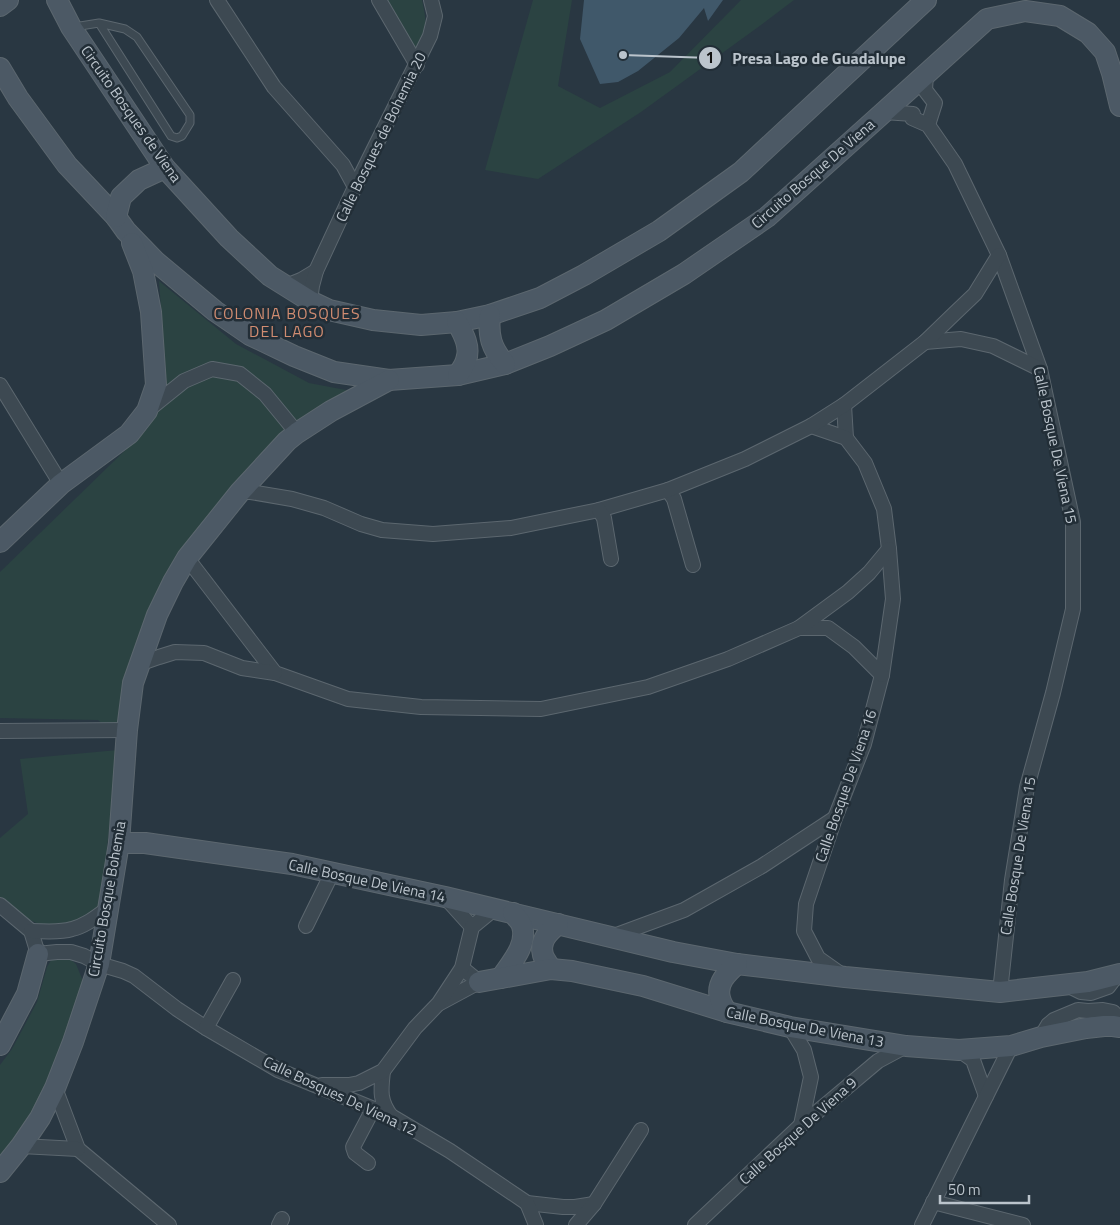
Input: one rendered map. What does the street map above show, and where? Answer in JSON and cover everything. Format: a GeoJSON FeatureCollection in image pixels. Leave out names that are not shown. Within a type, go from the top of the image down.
{"type":"FeatureCollection","features":[{"type":"Feature","properties":{"kind":"street"},"geometry":{"type":"LineString","coordinates":[[0,6],[8,0]]}},
{"type":"Feature","properties":{"kind":"street","name":"Circuito Bosques de Viena"},"geometry":{"type":"LineString","coordinates":[[57,0],[71,27],[165,168],[229,238],[270,276],[310,301],[330,310],[373,320],[422,325],[457,322]]}},
{"type":"Feature","properties":{"kind":"street"},"geometry":{"type":"LineString","coordinates":[[217,0],[274,87],[343,166],[356,187]]}},
{"type":"Feature","properties":{"kind":"street"},"geometry":{"type":"LineString","coordinates":[[379,0],[417,65]]}},
{"type":"Feature","properties":{"kind":"street","name":"Calle Bosques de Bohemia 20"},"geometry":{"type":"LineString","coordinates":[[310,301],[316,271],[430,36],[435,16],[430,0]]}},
{"type":"Feature","properties":{"kind":"street"},"geometry":{"type":"LineString","coordinates":[[458,375],[466,360],[467,347],[457,322],[490,315],[540,298],[584,275],[658,231],[741,172],[926,0]]}},
{"type":"Feature","properties":{"kind":"street","name":"Circuito Bosque De Viena"},"geometry":{"type":"LineString","coordinates":[[389,380],[458,375],[505,364],[606,320],[684,274],[766,217],[988,19],[1025,11],[1060,16],[1088,33],[1105,52],[1120,106]]}},
{"type":"Feature","properties":{"kind":"street"},"geometry":{"type":"LineString","coordinates":[[0,68],[18,98],[67,165],[154,261],[215,311],[250,335],[334,372],[389,380]]}},
{"type":"Feature","properties":{"kind":"street"},"geometry":{"type":"LineString","coordinates":[[926,74],[925,90],[935,103],[928,125]]}},
{"type":"Feature","properties":{"kind":"street","name":"Calle Bosque De Viena 15"},"geometry":{"type":"LineString","coordinates":[[884,112],[913,114],[912,118],[928,125],[955,164],[999,255],[1040,369],[1072,522],[1074,609],[1027,787],[1012,880],[1000,992]]}},
{"type":"Feature","properties":{"kind":"street"},"geometry":{"type":"LineString","coordinates":[[147,411],[156,385],[151,312],[143,271],[121,224],[121,197],[139,180],[165,168]]}},
{"type":"Feature","properties":{"kind":"street"},"geometry":{"type":"LineString","coordinates":[[240,492],[251,492],[324,508],[361,524],[382,530],[433,534],[511,528],[599,510],[668,490],[745,459],[811,426],[844,405],[924,342],[975,294],[999,255]]}},
{"type":"Feature","properties":{"kind":"street"},"geometry":{"type":"LineString","coordinates":[[286,286],[302,280],[316,271]]}},
{"type":"Feature","properties":{"kind":"street"},"geometry":{"type":"LineString","coordinates":[[490,315],[491,344],[496,354],[505,364]]}},
{"type":"Feature","properties":{"kind":"street"},"geometry":{"type":"LineString","coordinates":[[924,342],[961,339],[993,346],[1040,369]]}},
{"type":"Feature","properties":{"kind":"street"},"geometry":{"type":"LineString","coordinates":[[0,542],[61,484],[129,434],[147,411],[184,380],[212,369],[240,374],[265,394],[297,433]]}},
{"type":"Feature","properties":{"kind":"street","name":"Circuito Bosque Bohemia"},"geometry":{"type":"LineString","coordinates":[[0,1172],[40,1118],[73,1042],[99,964],[119,843],[127,730],[134,683],[157,615],[173,582],[187,558],[240,492],[287,442],[297,433],[331,411],[389,380]]}},
{"type":"Feature","properties":{"kind":"street"},"geometry":{"type":"LineString","coordinates":[[0,385],[61,484]]}},
{"type":"Feature","properties":{"kind":"street"},"geometry":{"type":"LineString","coordinates":[[811,426],[846,438],[844,405]]}},
{"type":"Feature","properties":{"kind":"street","name":"Calle Bosque De Viena 16"},"geometry":{"type":"LineString","coordinates":[[845,977],[818,958],[804,931],[806,904],[835,818],[864,744],[882,675],[893,600],[884,509],[865,463],[846,438]]}},
{"type":"Feature","properties":{"kind":"street"},"geometry":{"type":"LineString","coordinates":[[668,490],[674,499],[693,565]]}},
{"type":"Feature","properties":{"kind":"street"},"geometry":{"type":"LineString","coordinates":[[599,510],[604,518],[611,560]]}},
{"type":"Feature","properties":{"kind":"street"},"geometry":{"type":"LineString","coordinates":[[140,664],[175,652],[204,653],[242,668],[275,673],[348,699],[421,707],[541,708],[648,687],[728,660],[799,628],[848,592],[870,573],[889,549]]}},
{"type":"Feature","properties":{"kind":"street"},"geometry":{"type":"LineString","coordinates":[[187,558],[275,673]]}},
{"type":"Feature","properties":{"kind":"street"},"geometry":{"type":"LineString","coordinates":[[799,628],[828,628],[854,647],[882,675]]}},
{"type":"Feature","properties":{"kind":"street"},"geometry":{"type":"LineString","coordinates":[[0,731],[127,730]]}},
{"type":"Feature","properties":{"kind":"street"},"geometry":{"type":"LineString","coordinates":[[611,937],[684,910],[762,866],[835,818]]}},
{"type":"Feature","properties":{"kind":"street","name":"Calle Bosque De Viena 14"},"geometry":{"type":"LineString","coordinates":[[119,843],[145,843],[292,864],[445,897],[611,937]]}},
{"type":"Feature","properties":{"kind":"street"},"geometry":{"type":"LineString","coordinates":[[306,926],[332,873]]}},
{"type":"Feature","properties":{"kind":"street"},"geometry":{"type":"LineString","coordinates":[[445,897],[472,927]]}},
{"type":"Feature","properties":{"kind":"street"},"geometry":{"type":"LineString","coordinates":[[0,904],[31,931],[38,954],[27,994],[0,1044]]}},
{"type":"Feature","properties":{"kind":"street"},"geometry":{"type":"LineString","coordinates":[[31,931],[62,931],[72,929],[92,920],[107,909]]}},
{"type":"Feature","properties":{"kind":"street"},"geometry":{"type":"LineString","coordinates":[[316,1086],[359,1083],[383,1071],[415,1028],[439,1003],[462,968],[472,927],[503,911],[522,925],[523,938],[518,953],[501,978]]}},
{"type":"Feature","properties":{"kind":"street"},"geometry":{"type":"LineString","coordinates":[[551,969],[542,955],[542,944],[546,934],[558,924]]}},
{"type":"Feature","properties":{"kind":"street"},"geometry":{"type":"LineString","coordinates":[[611,937],[673,952],[737,964],[1000,992],[1074,988],[1088,982],[1115,979],[1106,1000],[1118,1020]]}},
{"type":"Feature","properties":{"kind":"street","name":"Calle Bosques De Viena 12"},"geometry":{"type":"LineString","coordinates":[[38,954],[71,952],[99,964],[115,967],[134,976],[176,1009],[278,1070],[391,1116],[450,1151],[528,1203],[564,1207],[594,1204]]}},
{"type":"Feature","properties":{"kind":"street"},"geometry":{"type":"LineString","coordinates":[[727,1012],[720,998],[720,984],[728,972],[737,964]]}},
{"type":"Feature","properties":{"kind":"street"},"geometry":{"type":"LineString","coordinates":[[462,968],[479,982]]}},
{"type":"Feature","properties":{"kind":"street","name":"Calle Bosque De Viena 13"},"geometry":{"type":"LineString","coordinates":[[439,1003],[479,982],[551,969],[572,971],[643,986],[727,1012],[790,1027],[906,1046],[960,1050],[1011,1046],[1041,1037],[1086,1028],[1113,1026],[1118,1020]]}},
{"type":"Feature","properties":{"kind":"street"},"geometry":{"type":"LineString","coordinates":[[206,1028],[233,980]]}},
{"type":"Feature","properties":{"kind":"street"},"geometry":{"type":"LineString","coordinates":[[1074,988],[1083,994],[1084,1001],[1078,1010]]}},
{"type":"Feature","properties":{"kind":"street"},"geometry":{"type":"LineString","coordinates":[[1041,1037],[1048,1025],[1054,1020],[1078,1010],[1102,1010],[1118,1020]]}},
{"type":"Feature","properties":{"kind":"street"},"geometry":{"type":"LineString","coordinates":[[790,1027],[804,1050],[811,1077],[801,1125]]}},
{"type":"Feature","properties":{"kind":"street","name":"Calle Bosque De Viena 9"},"geometry":{"type":"LineString","coordinates":[[695,1225],[801,1125],[878,1061],[906,1046]]}},
{"type":"Feature","properties":{"kind":"street"},"geometry":{"type":"LineString","coordinates":[[922,1225],[1011,1046]]}},
{"type":"Feature","properties":{"kind":"street"},"geometry":{"type":"LineString","coordinates":[[960,1050],[972,1060],[986,1096]]}},
{"type":"Feature","properties":{"kind":"street"},"geometry":{"type":"LineString","coordinates":[[383,1071],[382,1098],[384,1108],[391,1116]]}},
{"type":"Feature","properties":{"kind":"street"},"geometry":{"type":"LineString","coordinates":[[54,1088],[78,1149],[169,1225]]}},
{"type":"Feature","properties":{"kind":"street"},"geometry":{"type":"LineString","coordinates":[[368,1163],[355,1154],[353,1147],[373,1109]]}},
{"type":"Feature","properties":{"kind":"street"},"geometry":{"type":"LineString","coordinates":[[576,1225],[594,1204],[641,1130]]}},
{"type":"Feature","properties":{"kind":"street"},"geometry":{"type":"LineString","coordinates":[[21,1146],[78,1149]]}},
{"type":"Feature","properties":{"kind":"street"},"geometry":{"type":"LineString","coordinates":[[933,1202],[1023,1225]]}},
{"type":"Feature","properties":{"kind":"street"},"geometry":{"type":"LineString","coordinates":[[528,1203],[536,1225]]}},
{"type":"Feature","properties":{"kind":"lane"},"geometry":{"type":"LineString","coordinates":[[71,27],[99,23],[125,29],[137,37],[190,115],[190,123],[182,136],[177,138],[171,136],[99,23]]}},
{"type":"Feature","properties":{"kind":"green space"},"geometry":{"type":"Polygon","coordinates":[[[385,0],[422,0],[425,28],[423,40],[416,54],[385,0]]]}},
{"type":"Feature","properties":{"kind":"green space"},"geometry":{"type":"Polygon","coordinates":[[[533,0],[572,0],[558,86],[600,108],[670,72],[741,0],[794,0],[641,112],[538,179],[485,170],[533,0]]]}},
{"type":"Feature","properties":{"kind":"green space"},"geometry":{"type":"Polygon","coordinates":[[[159,281],[236,344],[309,383],[367,394],[296,430],[202,533],[122,725],[107,728],[98,720],[0,718],[0,572],[147,429],[167,390],[159,281]]]}},
{"type":"Feature","properties":{"kind":"green space"},"geometry":{"type":"Polygon","coordinates":[[[118,750],[100,911],[54,931],[19,915],[0,899],[0,838],[28,814],[20,759],[118,750]]]}},
{"type":"Feature","properties":{"kind":"green space"},"geometry":{"type":"Polygon","coordinates":[[[65,955],[76,964],[83,981],[37,1122],[0,1163],[0,1065],[12,1049],[37,1002],[47,967],[53,957],[65,955]]]}},
{"type":"Feature","properties":{"kind":"water"},"geometry":{"type":"Polygon","coordinates":[[[584,0],[723,0],[708,21],[704,8],[679,38],[638,71],[618,82],[600,84],[580,39],[584,0]]]}},
{"type":"Feature","properties":{"kind":"place","name":"Presa Lago de Guadalupe"},"geometry":{"type":"Point","coordinates":[623,55]}},
{"type":"Feature","properties":{"kind":"district","name":"COLONIA BOSQUES DEL LAGO"},"geometry":{"type":"Point","coordinates":[287,322]}}]}
